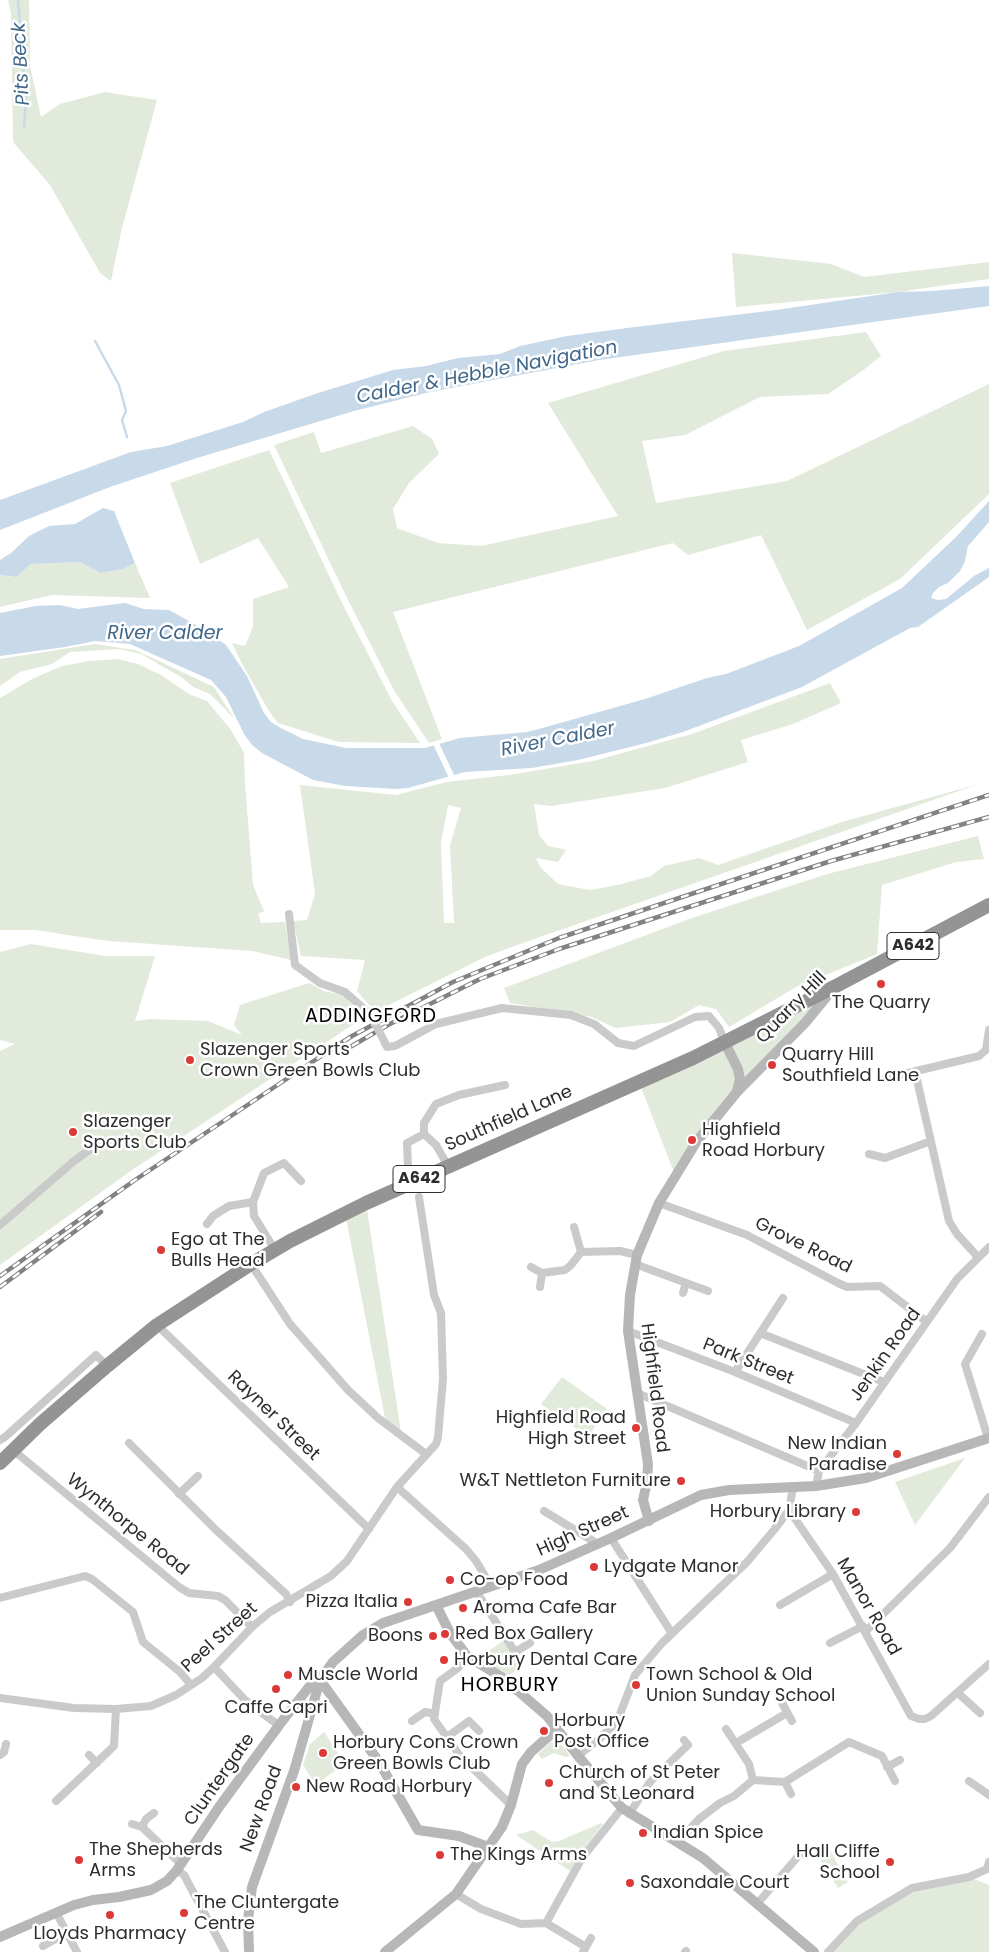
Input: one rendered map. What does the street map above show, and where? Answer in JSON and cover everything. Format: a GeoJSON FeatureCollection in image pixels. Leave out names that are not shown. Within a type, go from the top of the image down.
{"type":"FeatureCollection","features":[{"type":"Feature","properties":{"kind":"highway","name":"Quarry Hill"},"geometry":{"type":"LineString","coordinates":[[836,986],[989,905]]}},
{"type":"Feature","properties":{"kind":"highway","name":"Southfield Lane"},"geometry":{"type":"LineString","coordinates":[[0,1463],[12,1450],[107,1366],[157,1325],[275,1250],[336,1217],[725,1043],[836,986]]}},
{"type":"Feature","properties":{"kind":"main road","name":"Quarry Hill"},"geometry":{"type":"LineString","coordinates":[[659,1203],[697,1141],[737,1092],[804,1023],[836,986]]}},
{"type":"Feature","properties":{"kind":"main road"},"geometry":{"type":"LineString","coordinates":[[725,1043],[738,1068],[740,1079],[737,1092]]}},
{"type":"Feature","properties":{"kind":"main road","name":"Highfield Road"},"geometry":{"type":"LineString","coordinates":[[649,1521],[643,1500],[648,1464],[628,1331],[630,1295],[636,1259],[659,1203]]}},
{"type":"Feature","properties":{"kind":"main road","name":"High Street"},"geometry":{"type":"LineString","coordinates":[[320,1680],[333,1662],[372,1629],[384,1623],[540,1570],[649,1521],[701,1495],[729,1490],[816,1486],[866,1478],[989,1438]]}},
{"type":"Feature","properties":{"kind":"main road"},"geometry":{"type":"LineString","coordinates":[[436,1604],[450,1633],[467,1656],[510,1684],[547,1716],[578,1756],[626,1811],[703,1858],[814,1952]]}},
{"type":"Feature","properties":{"kind":"main road"},"geometry":{"type":"LineString","coordinates":[[320,1680],[379,1762],[418,1830],[459,1836],[488,1847]]}},
{"type":"Feature","properties":{"kind":"main road","name":"Cluntergate"},"geometry":{"type":"LineString","coordinates":[[0,1937],[74,1906],[93,1900],[151,1890],[167,1881],[179,1867],[219,1807],[278,1725],[309,1687],[320,1680]]}},
{"type":"Feature","properties":{"kind":"main road","name":"New Road"},"geometry":{"type":"LineString","coordinates":[[249,1952],[248,1920],[252,1887],[294,1771],[320,1680]]}},
{"type":"Feature","properties":{"kind":"main road"},"geometry":{"type":"LineString","coordinates":[[384,1952],[456,1894],[502,1827],[512,1805],[522,1764],[531,1752],[557,1729]]}},
{"type":"Feature","properties":{"kind":"street"},"geometry":{"type":"LineString","coordinates":[[289,914],[295,965],[320,983],[346,992],[371,1015],[387,1047],[395,1046],[436,1024],[502,1008],[571,1015],[594,1024],[618,1043],[634,1046],[695,1017],[709,1016],[719,1028],[725,1043]]}},
{"type":"Feature","properties":{"kind":"street"},"geometry":{"type":"LineString","coordinates":[[883,1079],[979,1056],[986,1050],[989,1030]]}},
{"type":"Feature","properties":{"kind":"street"},"geometry":{"type":"LineString","coordinates":[[915,1071],[949,1221],[957,1234],[978,1257]]}},
{"type":"Feature","properties":{"kind":"street"},"geometry":{"type":"LineString","coordinates":[[448,1166],[436,1146],[424,1134],[424,1123],[436,1104],[459,1095],[505,1085]]}},
{"type":"Feature","properties":{"kind":"street"},"geometry":{"type":"LineString","coordinates":[[408,1167],[407,1143],[424,1134]]}},
{"type":"Feature","properties":{"kind":"street"},"geometry":{"type":"LineString","coordinates":[[869,1154],[885,1158],[931,1141]]}},
{"type":"Feature","properties":{"kind":"street"},"geometry":{"type":"LineString","coordinates":[[0,1225],[74,1161],[92,1148]]}},
{"type":"Feature","properties":{"kind":"street"},"geometry":{"type":"LineString","coordinates":[[275,1250],[254,1216],[253,1202],[264,1173],[284,1163],[301,1180]]}},
{"type":"Feature","properties":{"kind":"street","name":"Peel Street"},"geometry":{"type":"LineString","coordinates":[[0,1698],[74,1708],[116,1709],[151,1706],[176,1695],[214,1668],[252,1627],[270,1612],[290,1602],[337,1572],[369,1529],[397,1486],[436,1444],[438,1437],[444,1378],[441,1313],[434,1295],[419,1197]]}},
{"type":"Feature","properties":{"kind":"street"},"geometry":{"type":"LineString","coordinates":[[208,1224],[213,1216],[229,1206],[253,1202]]}},
{"type":"Feature","properties":{"kind":"street","name":"Grove Road"},"geometry":{"type":"LineString","coordinates":[[659,1203],[747,1235],[847,1287],[880,1286],[927,1322]]}},
{"type":"Feature","properties":{"kind":"street"},"geometry":{"type":"LineString","coordinates":[[574,1226],[581,1252]]}},
{"type":"Feature","properties":{"kind":"street","name":"Jenkin Road"},"geometry":{"type":"LineString","coordinates":[[816,1486],[819,1470],[856,1423],[957,1280],[989,1247]]}},
{"type":"Feature","properties":{"kind":"street"},"geometry":{"type":"LineString","coordinates":[[531,1267],[542,1273],[565,1270],[581,1252],[620,1250],[686,1283],[708,1291]]}},
{"type":"Feature","properties":{"kind":"street"},"geometry":{"type":"LineString","coordinates":[[251,1264],[290,1324],[348,1390],[378,1418],[426,1454]]}},
{"type":"Feature","properties":{"kind":"street"},"geometry":{"type":"LineString","coordinates":[[540,1287],[542,1273]]}},
{"type":"Feature","properties":{"kind":"street"},"geometry":{"type":"LineString","coordinates":[[683,1293],[686,1283]]}},
{"type":"Feature","properties":{"kind":"street"},"geometry":{"type":"LineString","coordinates":[[735,1372],[783,1298]]}},
{"type":"Feature","properties":{"kind":"street","name":"Rayner Street"},"geometry":{"type":"LineString","coordinates":[[157,1325],[369,1529]]}},
{"type":"Feature","properties":{"kind":"street","name":"Park Street"},"geometry":{"type":"LineString","coordinates":[[628,1331],[735,1372],[856,1423]]}},
{"type":"Feature","properties":{"kind":"street"},"geometry":{"type":"LineString","coordinates":[[760,1333],[884,1382]]}},
{"type":"Feature","properties":{"kind":"street"},"geometry":{"type":"LineString","coordinates":[[982,1334],[965,1364],[989,1438]]}},
{"type":"Feature","properties":{"kind":"street"},"geometry":{"type":"LineString","coordinates":[[0,1440],[96,1355],[107,1366]]}},
{"type":"Feature","properties":{"kind":"street"},"geometry":{"type":"LineString","coordinates":[[637,1393],[819,1470]]}},
{"type":"Feature","properties":{"kind":"street"},"geometry":{"type":"LineString","coordinates":[[132,1448],[248,1563],[286,1594],[290,1602]]}},
{"type":"Feature","properties":{"kind":"street","name":"Wynthorpe Road"},"geometry":{"type":"LineString","coordinates":[[12,1450],[179,1587],[189,1593],[218,1596],[225,1600],[252,1627]]}},
{"type":"Feature","properties":{"kind":"street"},"geometry":{"type":"LineString","coordinates":[[179,1494],[198,1476]]}},
{"type":"Feature","properties":{"kind":"street"},"geometry":{"type":"LineString","coordinates":[[397,1486],[466,1550],[476,1561],[490,1586]]}},
{"type":"Feature","properties":{"kind":"street"},"geometry":{"type":"LineString","coordinates":[[578,1756],[616,1722],[635,1675],[671,1632],[747,1562],[789,1510],[793,1487]]}},
{"type":"Feature","properties":{"kind":"street"},"geometry":{"type":"LineString","coordinates":[[830,1644],[864,1628],[950,1548],[989,1496]]}},
{"type":"Feature","properties":{"kind":"street","name":"Manor Road"},"geometry":{"type":"LineString","coordinates":[[789,1510],[833,1574],[909,1712],[915,1718],[925,1719],[958,1693]]}},
{"type":"Feature","properties":{"kind":"street"},"geometry":{"type":"LineString","coordinates":[[544,1511],[598,1544]]}},
{"type":"Feature","properties":{"kind":"street"},"geometry":{"type":"LineString","coordinates":[[611,1538],[671,1632]]}},
{"type":"Feature","properties":{"kind":"street"},"geometry":{"type":"LineString","coordinates":[[780,1605],[833,1574]]}},
{"type":"Feature","properties":{"kind":"street"},"geometry":{"type":"LineString","coordinates":[[0,1598],[85,1576],[92,1579],[133,1612],[143,1642],[180,1672],[191,1685]]}},
{"type":"Feature","properties":{"kind":"street"},"geometry":{"type":"LineString","coordinates":[[476,1591],[515,1652],[530,1643]]}},
{"type":"Feature","properties":{"kind":"street"},"geometry":{"type":"LineString","coordinates":[[467,1656],[458,1668],[440,1681],[434,1719],[460,1756],[512,1805]]}},
{"type":"Feature","properties":{"kind":"street"},"geometry":{"type":"LineString","coordinates":[[980,1713],[958,1693],[989,1664]]}},
{"type":"Feature","properties":{"kind":"street"},"geometry":{"type":"LineString","coordinates":[[214,1668],[245,1700],[278,1725]]}},
{"type":"Feature","properties":{"kind":"street"},"geometry":{"type":"LineString","coordinates":[[782,1703],[792,1721]]}},
{"type":"Feature","properties":{"kind":"street"},"geometry":{"type":"LineString","coordinates":[[56,1801],[114,1746],[116,1709]]}},
{"type":"Feature","properties":{"kind":"street"},"geometry":{"type":"LineString","coordinates":[[412,1721],[425,1712],[435,1714]]}},
{"type":"Feature","properties":{"kind":"street"},"geometry":{"type":"LineString","coordinates":[[736,1743],[788,1713]]}},
{"type":"Feature","properties":{"kind":"street"},"geometry":{"type":"LineString","coordinates":[[447,1737],[469,1721],[479,1731]]}},
{"type":"Feature","properties":{"kind":"street"},"geometry":{"type":"LineString","coordinates":[[726,1729],[749,1764],[753,1780]]}},
{"type":"Feature","properties":{"kind":"street"},"geometry":{"type":"LineString","coordinates":[[546,1922],[582,1858],[650,1782],[688,1745],[684,1740]]}},
{"type":"Feature","properties":{"kind":"street"},"geometry":{"type":"LineString","coordinates":[[678,1842],[699,1819],[720,1803],[734,1796],[753,1780],[785,1782],[848,1742],[882,1756],[895,1781]]}},
{"type":"Feature","properties":{"kind":"street"},"geometry":{"type":"LineString","coordinates":[[0,1755],[4,1752],[6,1744]]}},
{"type":"Feature","properties":{"kind":"street"},"geometry":{"type":"LineString","coordinates":[[89,1755],[97,1763]]}},
{"type":"Feature","properties":{"kind":"street"},"geometry":{"type":"LineString","coordinates":[[887,1766],[900,1760]]}},
{"type":"Feature","properties":{"kind":"street"},"geometry":{"type":"LineString","coordinates":[[969,1781],[989,1795]]}},
{"type":"Feature","properties":{"kind":"street"},"geometry":{"type":"LineString","coordinates":[[785,1782],[791,1794]]}},
{"type":"Feature","properties":{"kind":"street"},"geometry":{"type":"LineString","coordinates":[[142,1827],[146,1819],[154,1813]]}},
{"type":"Feature","properties":{"kind":"street"},"geometry":{"type":"LineString","coordinates":[[132,1824],[142,1827],[179,1867],[225,1952]]}},
{"type":"Feature","properties":{"kind":"street"},"geometry":{"type":"LineString","coordinates":[[757,1904],[801,1853]]}},
{"type":"Feature","properties":{"kind":"street"},"geometry":{"type":"LineString","coordinates":[[828,1952],[857,1921],[912,1888],[969,1877],[987,1868],[989,1862]]}},
{"type":"Feature","properties":{"kind":"street"},"geometry":{"type":"LineString","coordinates":[[456,1894],[481,1909],[521,1924],[546,1922],[584,1950],[591,1938]]}},
{"type":"Feature","properties":{"kind":"street"},"geometry":{"type":"LineString","coordinates":[[57,1914],[78,1952]]}},
{"type":"Feature","properties":{"kind":"street"},"geometry":{"type":"LineString","coordinates":[[43,1946],[66,1932]]}},
{"type":"Feature","properties":{"kind":"green space"},"geometry":{"type":"Polygon","coordinates":[[[8,0],[29,0],[30,66],[41,117],[60,104],[105,92],[157,100],[122,228],[111,281],[100,273],[50,185],[13,142],[11,14],[8,0]]]}},
{"type":"Feature","properties":{"kind":"green space"},"geometry":{"type":"Polygon","coordinates":[[[732,253],[831,264],[864,277],[989,262],[989,279],[898,292],[736,307],[732,253]]]}},
{"type":"Feature","properties":{"kind":"green space"},"geometry":{"type":"Polygon","coordinates":[[[866,332],[881,356],[828,394],[760,397],[685,435],[642,441],[656,503],[787,481],[989,384],[989,494],[900,579],[807,630],[761,535],[688,555],[673,543],[393,612],[442,739],[429,743],[395,692],[346,596],[274,445],[314,432],[321,453],[413,426],[432,439],[439,454],[409,483],[393,509],[397,528],[438,543],[481,546],[618,516],[548,403],[724,351],[866,332]]]}},
{"type":"Feature","properties":{"kind":"green space"},"geometry":{"type":"Polygon","coordinates":[[[269,450],[344,607],[392,701],[420,743],[339,742],[278,723],[241,662],[232,643],[245,646],[253,627],[253,599],[289,587],[258,538],[200,564],[170,483],[269,450]]]}},
{"type":"Feature","properties":{"kind":"green space"},"geometry":{"type":"Polygon","coordinates":[[[80,562],[100,573],[123,569],[135,563],[150,598],[52,595],[0,607],[0,575],[16,577],[31,564],[80,562]]]}},
{"type":"Feature","properties":{"kind":"green space"},"geometry":{"type":"Polygon","coordinates":[[[95,644],[135,650],[214,687],[234,718],[210,694],[193,687],[181,677],[141,654],[120,649],[70,652],[52,664],[20,672],[0,686],[0,659],[95,644]]]}},
{"type":"Feature","properties":{"kind":"green space"},"geometry":{"type":"Polygon","coordinates":[[[118,659],[138,664],[161,675],[189,694],[207,701],[231,730],[244,753],[253,885],[264,911],[258,914],[261,923],[285,922],[291,960],[253,951],[108,941],[35,930],[0,930],[0,698],[34,678],[62,666],[118,659]]]}},
{"type":"Feature","properties":{"kind":"green space"},"geometry":{"type":"Polygon","coordinates":[[[830,683],[841,703],[793,724],[741,740],[748,762],[665,788],[551,806],[534,804],[539,835],[548,846],[566,850],[558,862],[536,858],[541,868],[558,884],[590,890],[618,885],[651,876],[664,866],[699,858],[718,865],[842,822],[979,784],[485,957],[375,1012],[357,991],[365,960],[301,956],[293,921],[307,920],[315,894],[300,785],[396,795],[447,782],[509,775],[593,761],[692,734],[830,683]],[[448,805],[441,843],[444,923],[454,923],[450,845],[461,808],[448,805]]]}},
{"type":"Feature","properties":{"kind":"green space"},"geometry":{"type":"Polygon","coordinates":[[[978,836],[984,859],[956,862],[882,885],[877,954],[796,987],[729,1027],[716,1009],[699,1005],[670,1022],[615,1028],[592,1017],[510,1003],[504,988],[692,918],[827,874],[978,836]]]}},
{"type":"Feature","properties":{"kind":"green space"},"geometry":{"type":"Polygon","coordinates":[[[31,944],[105,956],[155,956],[135,1021],[151,1019],[208,1021],[242,1035],[234,1025],[240,1005],[309,983],[324,991],[344,995],[363,1018],[132,1170],[0,1265],[0,1051],[15,1044],[0,1040],[0,952],[31,944]]]}},
{"type":"Feature","properties":{"kind":"green space"},"geometry":{"type":"Polygon","coordinates":[[[836,986],[737,1092],[675,1175],[639,1082],[836,986]]]}},
{"type":"Feature","properties":{"kind":"green space"},"geometry":{"type":"Polygon","coordinates":[[[366,1203],[401,1434],[386,1423],[345,1213],[366,1203]]]}},
{"type":"Feature","properties":{"kind":"green space"},"geometry":{"type":"Polygon","coordinates":[[[562,1377],[607,1409],[588,1437],[541,1404],[562,1377]]]}},
{"type":"Feature","properties":{"kind":"green space"},"geometry":{"type":"Polygon","coordinates":[[[965,1458],[915,1525],[895,1482],[965,1458]]]}},
{"type":"Feature","properties":{"kind":"green space"},"geometry":{"type":"Polygon","coordinates":[[[503,1641],[522,1666],[509,1675],[491,1666],[496,1659],[489,1651],[503,1641]]]}},
{"type":"Feature","properties":{"kind":"green space","name":"Horbury Cons Crown Green Bowls Club"},"geometry":{"type":"Polygon","coordinates":[[[324,1732],[345,1763],[316,1785],[303,1765],[310,1744],[324,1732]]]}},
{"type":"Feature","properties":{"kind":"green space"},"geometry":{"type":"Polygon","coordinates":[[[556,1741],[560,1743],[570,1756],[566,1757],[554,1753],[542,1759],[538,1754],[551,1742],[556,1741]]]}},
{"type":"Feature","properties":{"kind":"green space"},"geometry":{"type":"Polygon","coordinates":[[[601,1823],[603,1824],[579,1855],[570,1871],[516,1835],[533,1830],[552,1842],[559,1841],[601,1823]]]}},
{"type":"Feature","properties":{"kind":"green space"},"geometry":{"type":"Polygon","coordinates":[[[828,1847],[848,1882],[838,1888],[817,1854],[828,1847]]]}},
{"type":"Feature","properties":{"kind":"green space"},"geometry":{"type":"Polygon","coordinates":[[[969,1877],[989,1885],[989,1952],[828,1952],[851,1926],[912,1888],[969,1877]]]}},
{"type":"Feature","properties":{"kind":"water","name":"Calder & Hebble Navigation"},"geometry":{"type":"Polygon","coordinates":[[[989,286],[989,306],[599,360],[430,392],[354,411],[197,458],[110,487],[0,530],[0,500],[131,452],[167,446],[243,422],[264,412],[318,393],[393,370],[426,366],[458,358],[500,354],[520,346],[567,336],[776,310],[898,292],[989,286]]]}},
{"type":"Feature","properties":{"kind":"water","name":"River Calder"},"geometry":{"type":"Polygon","coordinates":[[[989,501],[989,522],[968,546],[965,561],[960,571],[948,583],[939,587],[931,598],[938,600],[946,599],[974,576],[989,568],[989,577],[918,627],[910,628],[802,687],[683,732],[646,743],[578,760],[532,768],[465,772],[408,788],[345,786],[313,780],[262,753],[252,745],[244,734],[226,697],[211,680],[130,644],[95,641],[0,656],[0,613],[36,606],[60,605],[78,609],[125,603],[144,609],[169,610],[207,631],[226,645],[247,676],[264,713],[271,722],[281,728],[303,739],[346,748],[425,748],[460,738],[527,732],[539,729],[645,699],[707,678],[726,674],[799,646],[902,588],[956,537],[989,501]]]}},
{"type":"Feature","properties":{"kind":"water"},"geometry":{"type":"Polygon","coordinates":[[[103,508],[114,511],[135,563],[123,569],[100,573],[80,562],[31,564],[16,577],[0,575],[0,560],[11,553],[29,536],[49,526],[75,524],[103,508]]]}},
{"type":"Feature","properties":{"kind":"pier"},"geometry":{"type":"Polygon","coordinates":[[[439,743],[455,777],[449,778],[433,744],[439,743]]]}},
{"type":"Feature","properties":{"kind":"waterway","name":"Pits Beck"},"geometry":{"type":"LineString","coordinates":[[18,0],[26,99],[24,127]]}},
{"type":"Feature","properties":{"kind":"waterway","name":"Pits Beck"},"geometry":{"type":"LineString","coordinates":[[95,341],[119,385],[126,411],[122,420],[127,437]]}},
{"type":"Feature","properties":{"kind":"railway"},"geometry":{"type":"LineString","coordinates":[[0,1276],[135,1180],[352,1036],[453,982],[559,938],[989,795]]}},
{"type":"Feature","properties":{"kind":"railway"},"geometry":{"type":"LineString","coordinates":[[338,1054],[388,1025],[480,979],[559,949],[831,861],[989,817]]}},
{"type":"Feature","properties":{"kind":"railway"},"geometry":{"type":"LineString","coordinates":[[0,1287],[101,1212]]}},
{"type":"Feature","properties":{"kind":"place","name":"The Quarry"},"geometry":{"type":"Point","coordinates":[881,984]}},
{"type":"Feature","properties":{"kind":"place","name":"Slazenger Sports Crown Green Bowls Club"},"geometry":{"type":"Point","coordinates":[190,1060]}},
{"type":"Feature","properties":{"kind":"place","name":"Quarry Hill Southfield Lane"},"geometry":{"type":"Point","coordinates":[772,1065]}},
{"type":"Feature","properties":{"kind":"place","name":"Slazenger Sports Club"},"geometry":{"type":"Point","coordinates":[73,1132]}},
{"type":"Feature","properties":{"kind":"place","name":"Highfield Road Horbury"},"geometry":{"type":"Point","coordinates":[692,1140]}},
{"type":"Feature","properties":{"kind":"place","name":"Ego at The Bulls Head"},"geometry":{"type":"Point","coordinates":[161,1250]}},
{"type":"Feature","properties":{"kind":"place","name":"Highfield Road High Street"},"geometry":{"type":"Point","coordinates":[636,1428]}},
{"type":"Feature","properties":{"kind":"place","name":"New Indian Paradise"},"geometry":{"type":"Point","coordinates":[897,1454]}},
{"type":"Feature","properties":{"kind":"place","name":"W&T Nettleton Furniture"},"geometry":{"type":"Point","coordinates":[681,1481]}},
{"type":"Feature","properties":{"kind":"place","name":"Horbury Library"},"geometry":{"type":"Point","coordinates":[856,1512]}},
{"type":"Feature","properties":{"kind":"place","name":"Lydgate Manor"},"geometry":{"type":"Point","coordinates":[594,1567]}},
{"type":"Feature","properties":{"kind":"place","name":"Co-op Food"},"geometry":{"type":"Point","coordinates":[450,1580]}},
{"type":"Feature","properties":{"kind":"place","name":"Pizza Italia"},"geometry":{"type":"Point","coordinates":[408,1602]}},
{"type":"Feature","properties":{"kind":"place","name":"Aroma Cafe Bar"},"geometry":{"type":"Point","coordinates":[463,1608]}},
{"type":"Feature","properties":{"kind":"place","name":"Red Box Gallery"},"geometry":{"type":"Point","coordinates":[445,1634]}},
{"type":"Feature","properties":{"kind":"place","name":"Boons"},"geometry":{"type":"Point","coordinates":[433,1636]}},
{"type":"Feature","properties":{"kind":"place","name":"Horbury Dental Care"},"geometry":{"type":"Point","coordinates":[444,1660]}},
{"type":"Feature","properties":{"kind":"place","name":"Muscle World"},"geometry":{"type":"Point","coordinates":[288,1675]}},
{"type":"Feature","properties":{"kind":"place","name":"Town School & Old Union Sunday School"},"geometry":{"type":"Point","coordinates":[636,1685]}},
{"type":"Feature","properties":{"kind":"place","name":"Caffe Capri"},"geometry":{"type":"Point","coordinates":[276,1689]}},
{"type":"Feature","properties":{"kind":"place","name":"Horbury Post Office"},"geometry":{"type":"Point","coordinates":[544,1731]}},
{"type":"Feature","properties":{"kind":"place","name":"Horbury Cons Crown Green Bowls Club"},"geometry":{"type":"Point","coordinates":[323,1753]}},
{"type":"Feature","properties":{"kind":"place","name":"Church of St Peter and St Leonard"},"geometry":{"type":"Point","coordinates":[549,1783]}},
{"type":"Feature","properties":{"kind":"place","name":"New Road Horbury"},"geometry":{"type":"Point","coordinates":[296,1787]}},
{"type":"Feature","properties":{"kind":"place","name":"Indian Spice"},"geometry":{"type":"Point","coordinates":[643,1833]}},
{"type":"Feature","properties":{"kind":"place","name":"The Kings Arms"},"geometry":{"type":"Point","coordinates":[440,1855]}},
{"type":"Feature","properties":{"kind":"place","name":"The Shepherds Arms"},"geometry":{"type":"Point","coordinates":[79,1860]}},
{"type":"Feature","properties":{"kind":"place","name":"Hall Cliffe School"},"geometry":{"type":"Point","coordinates":[890,1862]}},
{"type":"Feature","properties":{"kind":"place","name":"Saxondale Court"},"geometry":{"type":"Point","coordinates":[630,1883]}},
{"type":"Feature","properties":{"kind":"place","name":"The Cluntergate Centre"},"geometry":{"type":"Point","coordinates":[184,1913]}},
{"type":"Feature","properties":{"kind":"place","name":"Lloyds Pharmacy"},"geometry":{"type":"Point","coordinates":[110,1915]}},
{"type":"Feature","properties":{"kind":"district","name":"ADDINGFORD"},"geometry":{"type":"Point","coordinates":[371,1017]}},
{"type":"Feature","properties":{"kind":"district","name":"HORBURY"},"geometry":{"type":"Point","coordinates":[510,1686]}}]}
